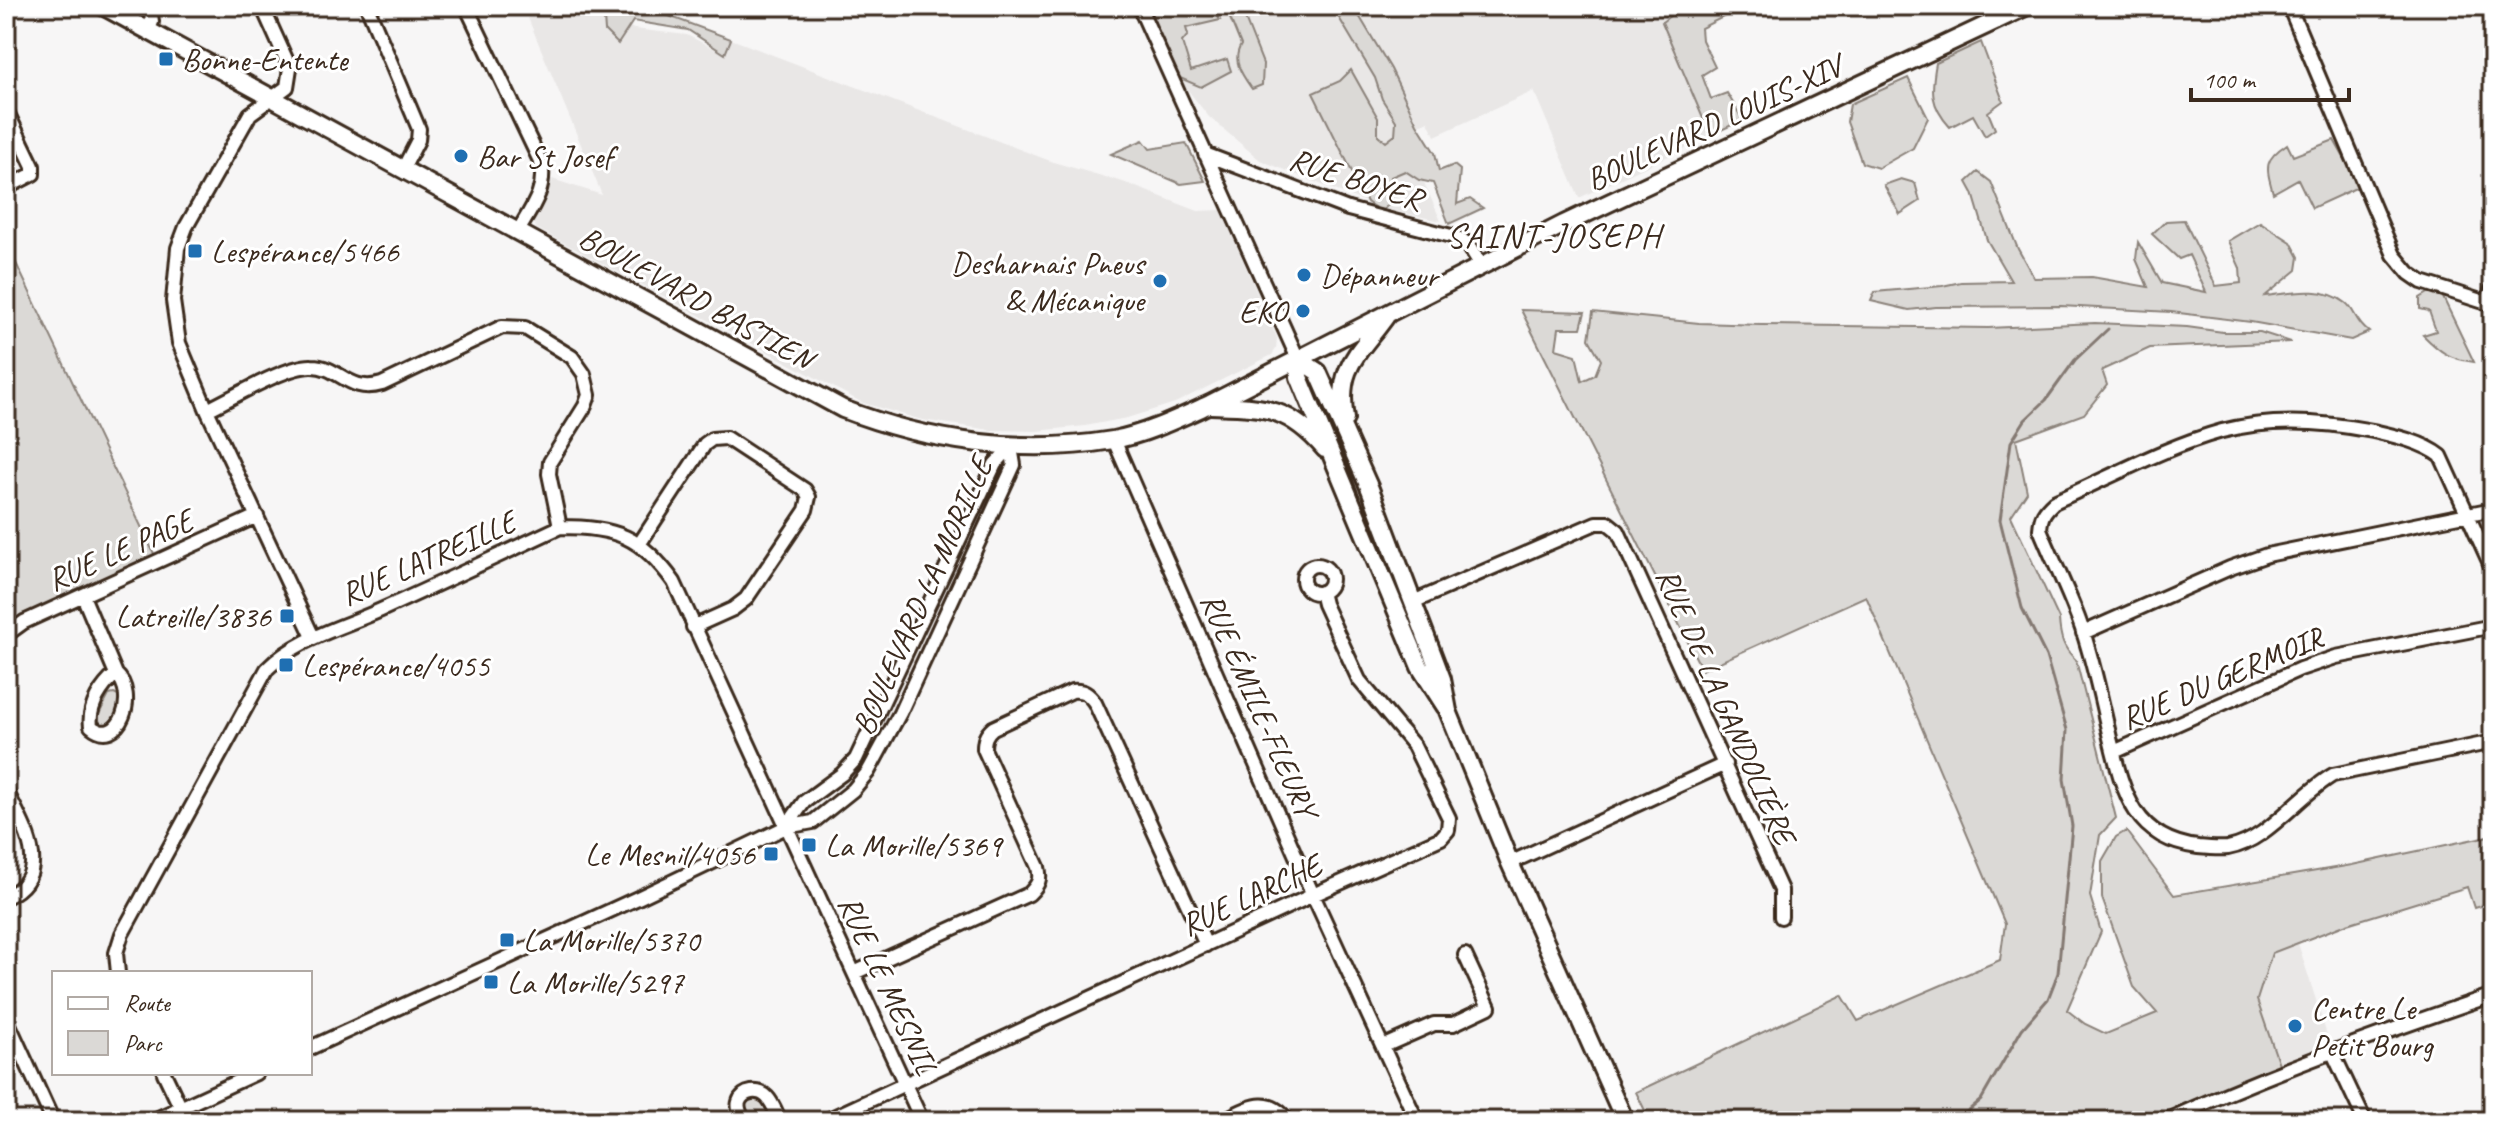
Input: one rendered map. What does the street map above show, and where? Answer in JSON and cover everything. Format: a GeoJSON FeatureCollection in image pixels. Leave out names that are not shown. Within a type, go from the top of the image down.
{"type":"FeatureCollection","features":[{"type":"Feature","properties":{"kind":"main road","name":"BOULEVARD BASTIEN"},"geometry":{"type":"LineString","coordinates":[[103,6],[843,409],[879,423],[926,435],[1011,447],[1114,440],[1168,423],[1298,359]]}},
{"type":"Feature","properties":{"kind":"main road","name":"BOULEVARD LOUIS-XIV"},"geometry":{"type":"LineString","coordinates":[[1298,359],[1481,265],[2027,6]]}},
{"type":"Feature","properties":{"kind":"main road"},"geometry":{"type":"LineString","coordinates":[[1349,440],[1342,400],[1344,376],[1390,312]]}},
{"type":"Feature","properties":{"kind":"main road"},"geometry":{"type":"LineString","coordinates":[[1298,359],[1318,372],[1370,489],[1442,679],[1448,711]]}},
{"type":"Feature","properties":{"kind":"main road"},"geometry":{"type":"LineString","coordinates":[[1298,359],[1299,377],[1420,667],[1448,711],[1510,863],[1625,1121]]}},
{"type":"Feature","properties":{"kind":"main road"},"geometry":{"type":"LineString","coordinates":[[1210,404],[1272,410],[1308,429],[1334,459]]}},
{"type":"Feature","properties":{"kind":"street"},"geometry":{"type":"LineString","coordinates":[[147,30],[152,22],[150,6]]}},
{"type":"Feature","properties":{"kind":"street"},"geometry":{"type":"LineString","coordinates":[[262,6],[291,75],[287,87],[250,114],[186,227],[178,248],[173,301],[179,343],[313,637]]}},
{"type":"Feature","properties":{"kind":"street"},"geometry":{"type":"LineString","coordinates":[[367,6],[419,129],[418,140],[403,169]]}},
{"type":"Feature","properties":{"kind":"street"},"geometry":{"type":"LineString","coordinates":[[466,6],[541,163],[541,189],[517,233]]}},
{"type":"Feature","properties":{"kind":"street"},"geometry":{"type":"LineString","coordinates":[[1139,6],[1298,359]]}},
{"type":"Feature","properties":{"kind":"street"},"geometry":{"type":"LineString","coordinates":[[2289,6],[2394,255],[2409,273],[2422,282],[2490,304],[2493,287]]}},
{"type":"Feature","properties":{"kind":"street"},"geometry":{"type":"LineString","coordinates":[[2489,6],[2493,15]]}},
{"type":"Feature","properties":{"kind":"street"},"geometry":{"type":"LineString","coordinates":[[6,110],[33,166],[33,174],[6,188]]}},
{"type":"Feature","properties":{"kind":"street","name":"RUE BOYER"},"geometry":{"type":"LineString","coordinates":[[1205,154],[1348,209],[1455,237],[1467,243],[1481,265]]}},
{"type":"Feature","properties":{"kind":"street"},"geometry":{"type":"LineString","coordinates":[[207,410],[298,366],[315,365],[359,386],[371,387],[502,327],[525,328],[577,362],[588,386],[585,406],[550,462],[549,474],[560,527]]}},
{"type":"Feature","properties":{"kind":"street"},"geometry":{"type":"LineString","coordinates":[[2493,570],[2444,462],[2434,451],[2379,432],[2339,424],[2298,422],[2258,425],[2191,441],[2054,502],[2041,518],[2040,529],[2083,633],[2122,787],[2140,817],[2166,839],[2186,846],[2229,848],[2255,838],[2319,783],[2333,775],[2493,742]]}},
{"type":"Feature","properties":{"kind":"street"},"geometry":{"type":"LineString","coordinates":[[640,543],[705,444],[712,439],[726,438],[805,490],[809,497],[806,510],[746,599],[733,609],[693,627]]}},
{"type":"Feature","properties":{"kind":"street","name":"RUE ÉMILE-FLEURY"},"geometry":{"type":"LineString","coordinates":[[1114,440],[1313,895],[1417,1121]]}},
{"type":"Feature","properties":{"kind":"street","name":"BOULEVARD LA MORILLE"},"geometry":{"type":"LineString","coordinates":[[786,827],[804,802],[842,774],[861,751],[995,464],[1011,447]]}},
{"type":"Feature","properties":{"kind":"street","name":"BOULEVARD LA MORILLE"},"geometry":{"type":"LineString","coordinates":[[312,1047],[786,827],[813,822],[853,790],[880,753],[1014,465],[1011,447]]}},
{"type":"Feature","properties":{"kind":"street"},"geometry":{"type":"LineString","coordinates":[[2083,633],[2230,568],[2267,555],[2493,509]]}},
{"type":"Feature","properties":{"kind":"street","name":"RUE LE PAGE"},"geometry":{"type":"LineString","coordinates":[[6,635],[24,622],[257,516]]}},
{"type":"Feature","properties":{"kind":"street","name":"RUE DE LA GANDOLIÈRE"},"geometry":{"type":"LineString","coordinates":[[1413,602],[1596,523],[1608,523],[1618,531],[1781,890],[1781,917]]}},
{"type":"Feature","properties":{"kind":"street","name":"RUE LATREILLE"},"geometry":{"type":"LineString","coordinates":[[118,971],[116,953],[122,934],[267,669],[292,648],[313,637],[378,611],[560,527],[590,527],[614,532],[640,543],[660,563],[674,582],[786,827]]}},
{"type":"Feature","properties":{"kind":"street","name":"RUE LARCHE"},"geometry":{"type":"LineString","coordinates":[[825,1121],[1441,838],[1448,830],[1449,818],[1414,746],[1359,680],[1321,592]]}},
{"type":"Feature","properties":{"kind":"street"},"geometry":{"type":"LineString","coordinates":[[83,596],[116,674]]}},
{"type":"Feature","properties":{"kind":"street","name":"RUE DU GERMOIR"},"geometry":{"type":"LineString","coordinates":[[2114,752],[2300,669],[2336,657],[2493,626]]}},
{"type":"Feature","properties":{"kind":"street"},"geometry":{"type":"LineString","coordinates":[[854,973],[1029,894],[1038,886],[1038,867],[984,749],[984,741],[993,728],[1072,691],[1087,693],[1095,703],[1206,945]]}},
{"type":"Feature","properties":{"kind":"street"},"geometry":{"type":"LineString","coordinates":[[1510,863],[1725,764]]}},
{"type":"Feature","properties":{"kind":"street"},"geometry":{"type":"LineString","coordinates":[[6,790],[32,848],[33,859],[25,884],[6,897]]}},
{"type":"Feature","properties":{"kind":"street","name":"RUE LE MESNIL"},"geometry":{"type":"LineString","coordinates":[[786,827],[922,1121]]}},
{"type":"Feature","properties":{"kind":"street"},"geometry":{"type":"LineString","coordinates":[[1384,1046],[1434,1024],[1453,1024],[1489,1007],[1465,955]]}},
{"type":"Feature","properties":{"kind":"street"},"geometry":{"type":"LineString","coordinates":[[2168,1120],[2251,1082],[2493,995]]}},
{"type":"Feature","properties":{"kind":"street"},"geometry":{"type":"LineString","coordinates":[[6,1018],[53,1121]]}},
{"type":"Feature","properties":{"kind":"street"},"geometry":{"type":"LineString","coordinates":[[2332,1051],[2365,1121]]}},
{"type":"Feature","properties":{"kind":"street"},"geometry":{"type":"LineString","coordinates":[[165,1075],[187,1121]]}},
{"type":"Feature","properties":{"kind":"street"},"geometry":{"type":"LineString","coordinates":[[152,1121],[252,1075]]}},
{"type":"Feature","properties":{"kind":"street"},"geometry":{"type":"LineString","coordinates":[[744,1121],[738,1106],[740,1099],[747,1093],[757,1091],[771,1101],[780,1121]]}},
{"type":"Feature","properties":{"kind":"street"},"geometry":{"type":"LineString","coordinates":[[1221,1121],[1252,1107],[1266,1105],[1274,1106],[1288,1121]]}},
{"type":"Feature","properties":{"kind":"shaded area"},"geometry":{"type":"Polygon","coordinates":[[[523,6],[578,6],[634,29],[687,35],[725,54],[731,39],[1053,162],[1123,182],[1198,211],[1221,210],[1277,338],[1276,349],[1272,355],[1175,403],[1127,418],[1085,426],[1037,431],[991,430],[922,420],[863,403],[536,228],[533,221],[552,179],[602,195],[523,6]]]}},
{"type":"Feature","properties":{"kind":"shaded area"},"geometry":{"type":"Polygon","coordinates":[[[1145,6],[1749,6],[1672,40],[1709,137],[1579,198],[1534,91],[1435,136],[1428,121],[1402,133],[1441,221],[1380,208],[1260,160],[1209,117],[1179,79],[1145,6]]]}},
{"type":"Feature","properties":{"kind":"shaded area","name":"Centre Le Petit Bourg"},"geometry":{"type":"Polygon","coordinates":[[[2298,943],[2332,1051],[2281,1070],[2257,1000],[2272,953],[2298,943]]]}},
{"type":"Feature","properties":{"kind":"green space"},"geometry":{"type":"Polygon","coordinates":[[[579,6],[642,6],[731,39],[725,54],[688,30],[633,21],[618,44],[605,31],[604,17],[579,6]]]}},
{"type":"Feature","properties":{"kind":"green space"},"geometry":{"type":"Polygon","coordinates":[[[1145,6],[1211,6],[1220,20],[1186,28],[1188,35],[1182,42],[1191,71],[1227,59],[1231,71],[1201,87],[1180,78],[1159,43],[1145,6]]]}},
{"type":"Feature","properties":{"kind":"green space"},"geometry":{"type":"Polygon","coordinates":[[[1225,6],[1240,6],[1263,64],[1262,85],[1252,89],[1239,68],[1237,57],[1241,45],[1225,6]]]}},
{"type":"Feature","properties":{"kind":"green space"},"geometry":{"type":"Polygon","coordinates":[[[1332,6],[1353,6],[1391,69],[1417,124],[1435,153],[1439,171],[1454,165],[1460,170],[1457,204],[1470,199],[1483,208],[1449,224],[1433,183],[1419,180],[1405,171],[1391,177],[1392,201],[1381,212],[1367,202],[1313,93],[1340,81],[1351,70],[1378,118],[1378,135],[1386,142],[1395,135],[1396,121],[1382,99],[1375,78],[1332,6]]]}},
{"type":"Feature","properties":{"kind":"green space"},"geometry":{"type":"Polygon","coordinates":[[[1673,6],[1745,6],[1701,28],[1702,40],[1715,67],[1702,75],[1711,99],[1727,93],[1743,120],[1710,135],[1662,22],[1675,12],[1673,6]]]}},
{"type":"Feature","properties":{"kind":"green space"},"geometry":{"type":"Polygon","coordinates":[[[1981,42],[2003,101],[1988,112],[1995,129],[1985,136],[1973,115],[1950,127],[1935,104],[1933,90],[1936,63],[1981,42]]]}},
{"type":"Feature","properties":{"kind":"green space"},"geometry":{"type":"Polygon","coordinates":[[[1908,78],[1928,118],[1913,148],[1878,168],[1862,163],[1847,122],[1850,104],[1908,78]]]}},
{"type":"Feature","properties":{"kind":"green space"},"geometry":{"type":"Polygon","coordinates":[[[1143,140],[1150,149],[1186,143],[1205,181],[1181,184],[1111,154],[1143,140]]]}},
{"type":"Feature","properties":{"kind":"green space"},"geometry":{"type":"Polygon","coordinates":[[[2334,140],[2360,186],[2312,208],[2298,179],[2273,193],[2268,165],[2279,150],[2287,144],[2293,156],[2334,140]]]}},
{"type":"Feature","properties":{"kind":"green space"},"geometry":{"type":"Polygon","coordinates":[[[1978,172],[1991,182],[2018,249],[2034,278],[2092,277],[2148,287],[2136,259],[2138,242],[2162,283],[2206,292],[2189,255],[2179,259],[2152,234],[2166,221],[2184,220],[2216,286],[2241,283],[2240,268],[2228,241],[2260,222],[2291,242],[2299,257],[2297,270],[2265,296],[2317,292],[2337,297],[2346,303],[2369,332],[2351,340],[2251,322],[2171,312],[2061,306],[1909,310],[1871,301],[1875,292],[1961,282],[2011,281],[1987,240],[1967,182],[1978,172]]]}},
{"type":"Feature","properties":{"kind":"green space"},"geometry":{"type":"Polygon","coordinates":[[[1901,179],[1915,183],[1920,201],[1900,214],[1884,185],[1901,179]]]}},
{"type":"Feature","properties":{"kind":"green space"},"geometry":{"type":"Polygon","coordinates":[[[6,242],[158,562],[6,634],[6,242]]]}},
{"type":"Feature","properties":{"kind":"green space"},"geometry":{"type":"Polygon","coordinates":[[[2438,287],[2474,362],[2446,354],[2423,335],[2436,331],[2429,311],[2420,309],[2420,298],[2438,287]]]}},
{"type":"Feature","properties":{"kind":"green space"},"geometry":{"type":"Polygon","coordinates":[[[1521,310],[1585,312],[1581,328],[1559,328],[1556,349],[1576,355],[1582,381],[1595,375],[1601,360],[1589,339],[1593,312],[1699,323],[1761,325],[1988,328],[2095,323],[2260,332],[2291,342],[2150,348],[2102,370],[2107,385],[2084,414],[2016,439],[2027,492],[2011,516],[2059,619],[2063,642],[2076,660],[2116,818],[2100,835],[2090,896],[2101,932],[2067,1010],[2085,1024],[2106,1034],[2157,1013],[2134,987],[2102,898],[2102,861],[2116,837],[2126,831],[2174,895],[2352,865],[2493,835],[2493,902],[2474,908],[2467,887],[2347,924],[2272,953],[2257,1000],[2281,1070],[2159,1121],[1650,1121],[1636,1092],[1842,995],[1858,1021],[2000,960],[2005,924],[1866,596],[1702,670],[1521,310]]]}},
{"type":"Feature","properties":{"kind":"green space"},"geometry":{"type":"Polygon","coordinates":[[[109,695],[120,697],[119,705],[114,717],[105,725],[100,723],[98,716],[109,695]]]}},
{"type":"Feature","properties":{"kind":"green space"},"geometry":{"type":"Polygon","coordinates":[[[756,1097],[762,1100],[771,1121],[750,1121],[743,1107],[756,1097]]]}},
{"type":"Feature","properties":{"kind":"waterway"},"geometry":{"type":"LineString","coordinates":[[1956,1121],[1981,1100],[2022,1029],[2048,999],[2058,973],[2072,826],[2064,779],[2067,730],[2046,656],[2022,608],[2000,520],[2011,442],[2025,420],[2046,400],[2075,360],[2108,329]]}},
{"type":"Feature","properties":{"kind":"place","name":"Bonne-Entente"},"geometry":{"type":"Point","coordinates":[166,59]}},
{"type":"Feature","properties":{"kind":"place","name":"Bar St Josef"},"geometry":{"type":"Point","coordinates":[461,156]}},
{"type":"Feature","properties":{"kind":"place","name":"Lespérance/5466"},"geometry":{"type":"Point","coordinates":[195,251]}},
{"type":"Feature","properties":{"kind":"place","name":"Dépanneur"},"geometry":{"type":"Point","coordinates":[1304,275]}},
{"type":"Feature","properties":{"kind":"place","name":"Desharnais Pneus & Mécanique"},"geometry":{"type":"Point","coordinates":[1160,281]}},
{"type":"Feature","properties":{"kind":"place","name":"EKO"},"geometry":{"type":"Point","coordinates":[1303,311]}},
{"type":"Feature","properties":{"kind":"place","name":"Latreille/3836"},"geometry":{"type":"Point","coordinates":[287,616]}},
{"type":"Feature","properties":{"kind":"place","name":"Lespérance/4055"},"geometry":{"type":"Point","coordinates":[286,665]}},
{"type":"Feature","properties":{"kind":"place","name":"La Morille/5369"},"geometry":{"type":"Point","coordinates":[809,845]}},
{"type":"Feature","properties":{"kind":"place","name":"Le Mesnil/4056"},"geometry":{"type":"Point","coordinates":[771,854]}},
{"type":"Feature","properties":{"kind":"place","name":"La Morille/5370"},"geometry":{"type":"Point","coordinates":[507,940]}},
{"type":"Feature","properties":{"kind":"place","name":"La Morille/5297"},"geometry":{"type":"Point","coordinates":[491,982]}},
{"type":"Feature","properties":{"kind":"place","name":"Centre Le Petit Bourg"},"geometry":{"type":"Point","coordinates":[2295,1026]}},
{"type":"Feature","properties":{"kind":"district","name":"SAINT-JOSEPH"},"geometry":{"type":"Point","coordinates":[1554,235]}}]}
